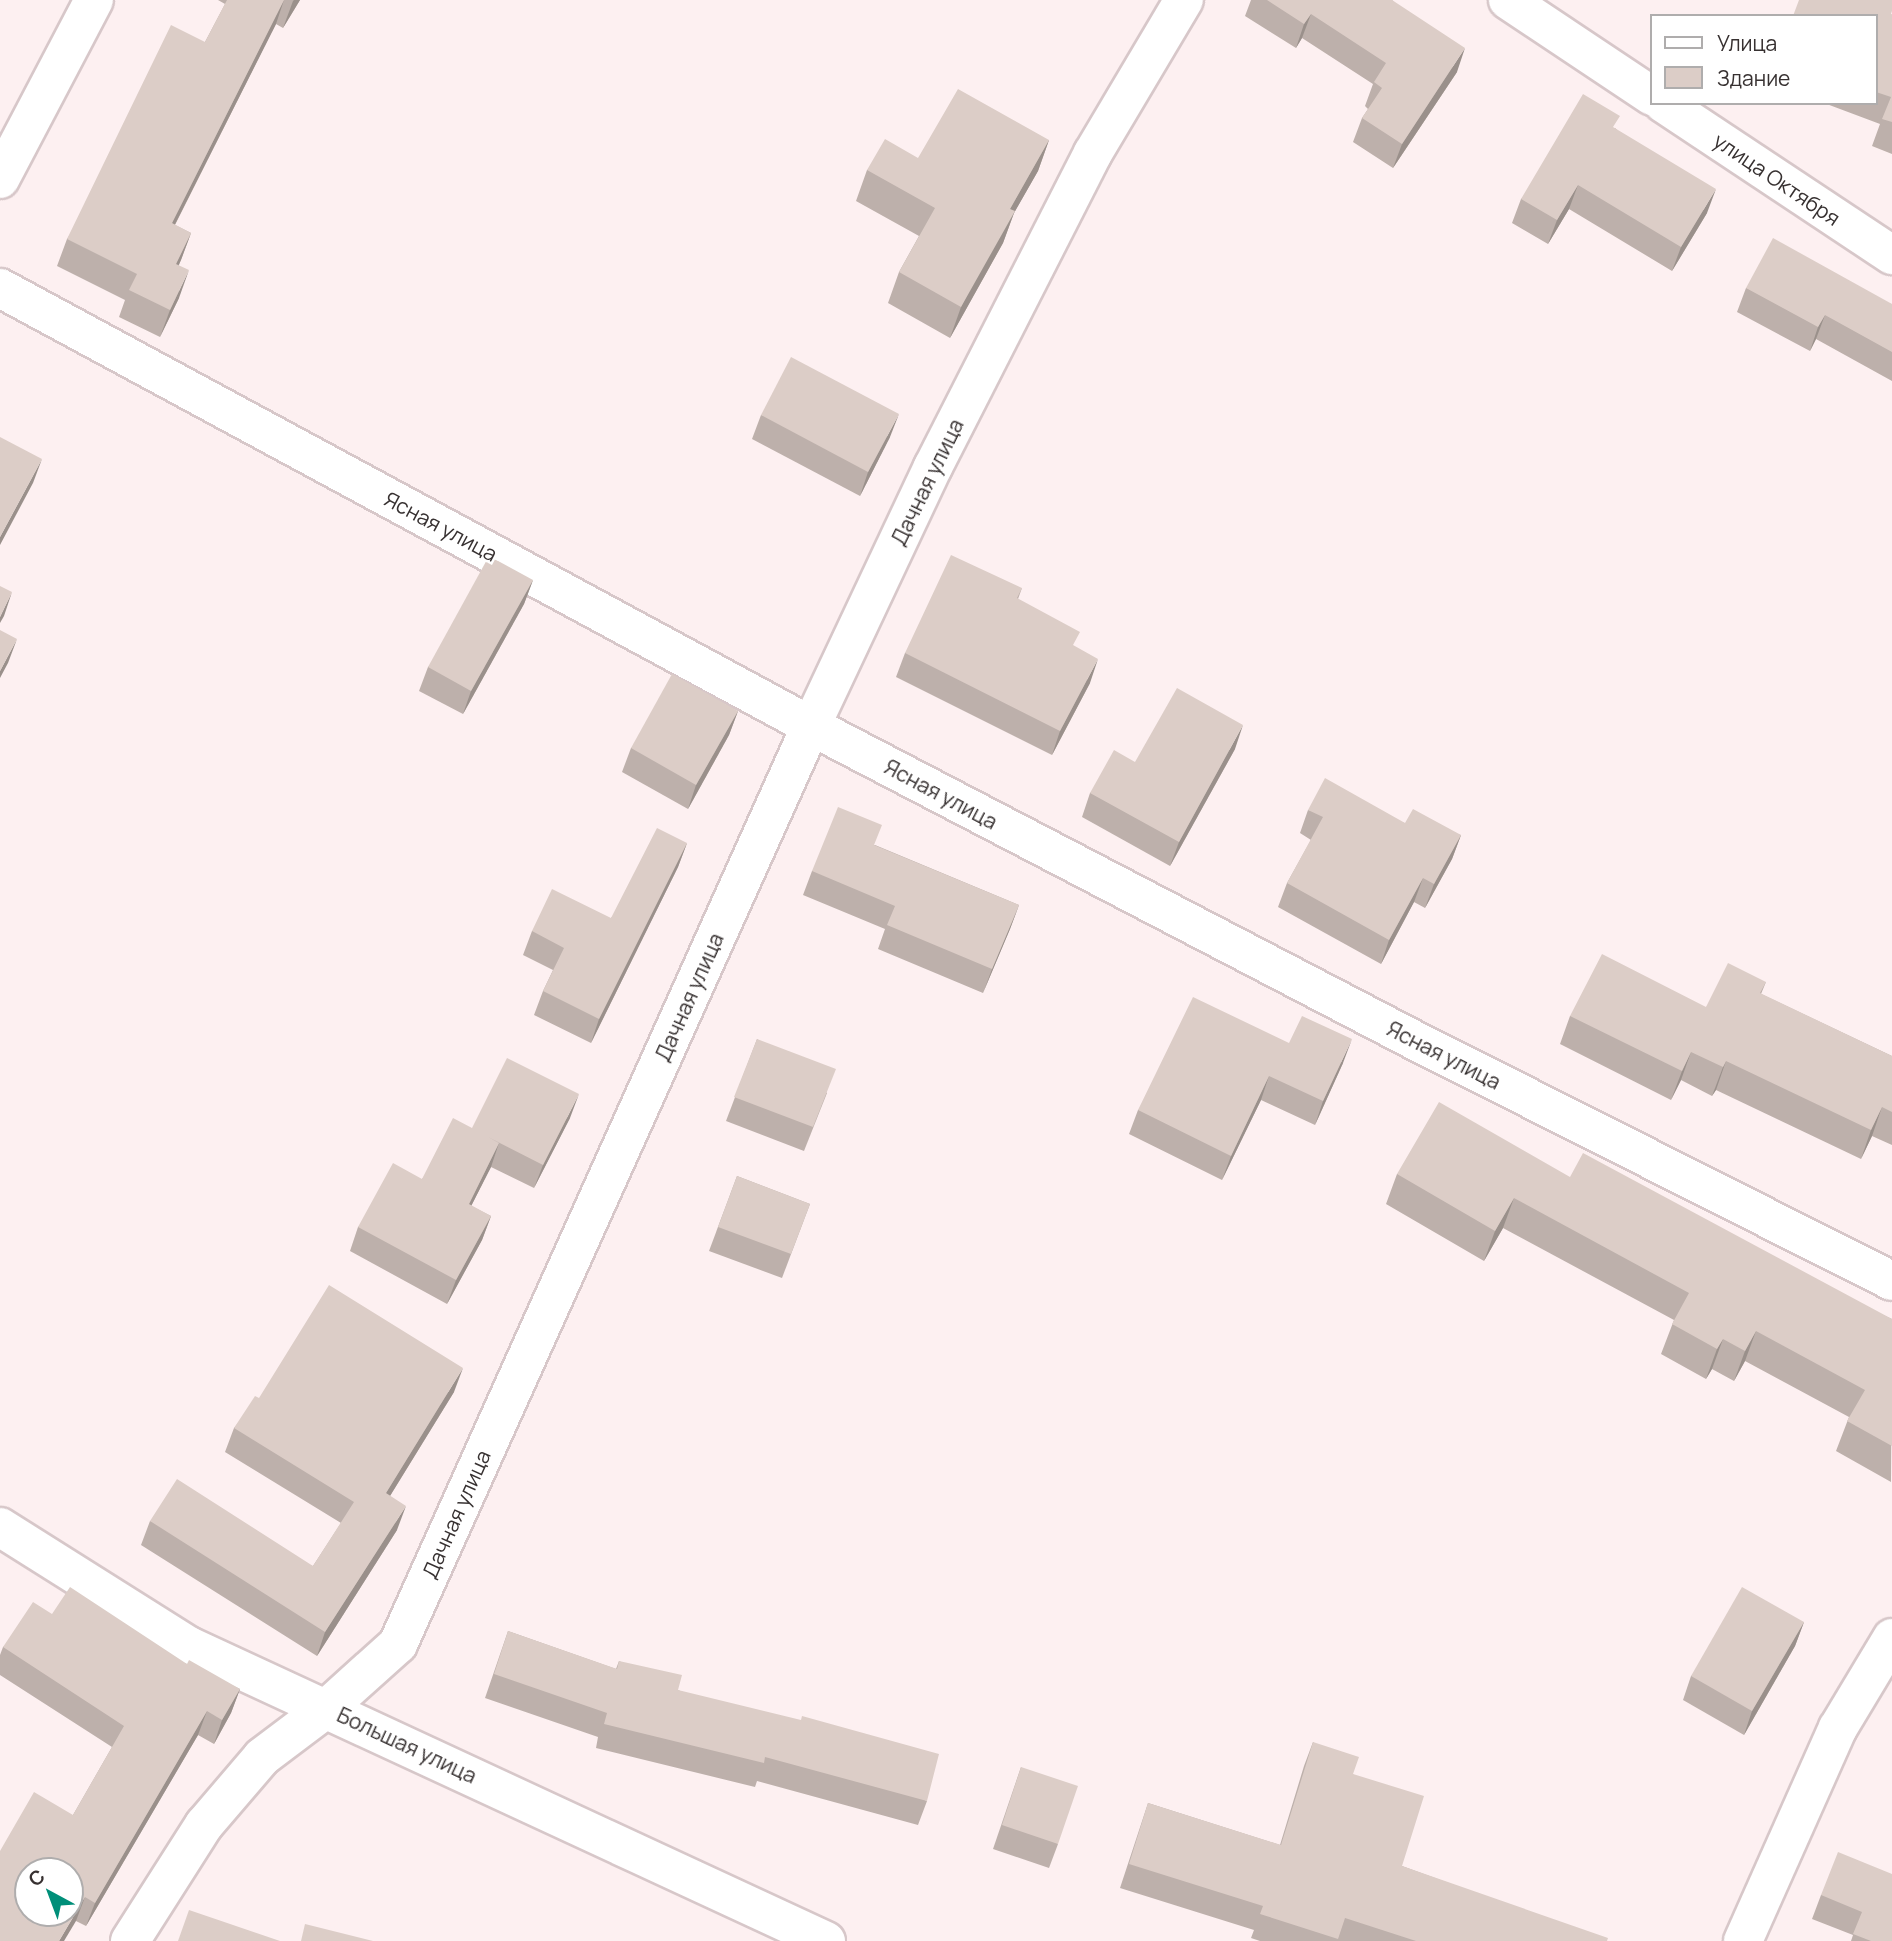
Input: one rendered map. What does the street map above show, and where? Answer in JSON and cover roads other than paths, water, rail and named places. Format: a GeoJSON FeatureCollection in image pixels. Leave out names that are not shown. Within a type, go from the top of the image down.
{"type":"FeatureCollection","features":[{"type":"Feature","properties":{"kind":"street"},"geometry":{"type":"LineString","coordinates":[[0,178],[94,0]]}},
{"type":"Feature","properties":{"kind":"street","name":"Дачная улица"},"geometry":{"type":"LineString","coordinates":[[130,1941],[204,1825],[262,1757],[327,1708],[398,1644],[811,726],[933,467],[1087,165],[1184,0]]}},
{"type":"Feature","properties":{"kind":"street"},"geometry":{"type":"LineString","coordinates":[[1508,0],[1650,95]]}},
{"type":"Feature","properties":{"kind":"street","name":"улица Октября"},"geometry":{"type":"LineString","coordinates":[[1666,105],[1892,255]]}},
{"type":"Feature","properties":{"kind":"street","name":"Ясная улица"},"geometry":{"type":"LineString","coordinates":[[0,288],[811,726],[1414,1041],[1892,1281]]}},
{"type":"Feature","properties":{"kind":"street","name":"Большая улица"},"geometry":{"type":"LineString","coordinates":[[0,1527],[189,1646],[826,1941]]}},
{"type":"Feature","properties":{"kind":"street"},"geometry":{"type":"LineString","coordinates":[[1743,1941],[1838,1728],[1892,1638]]}}]}
